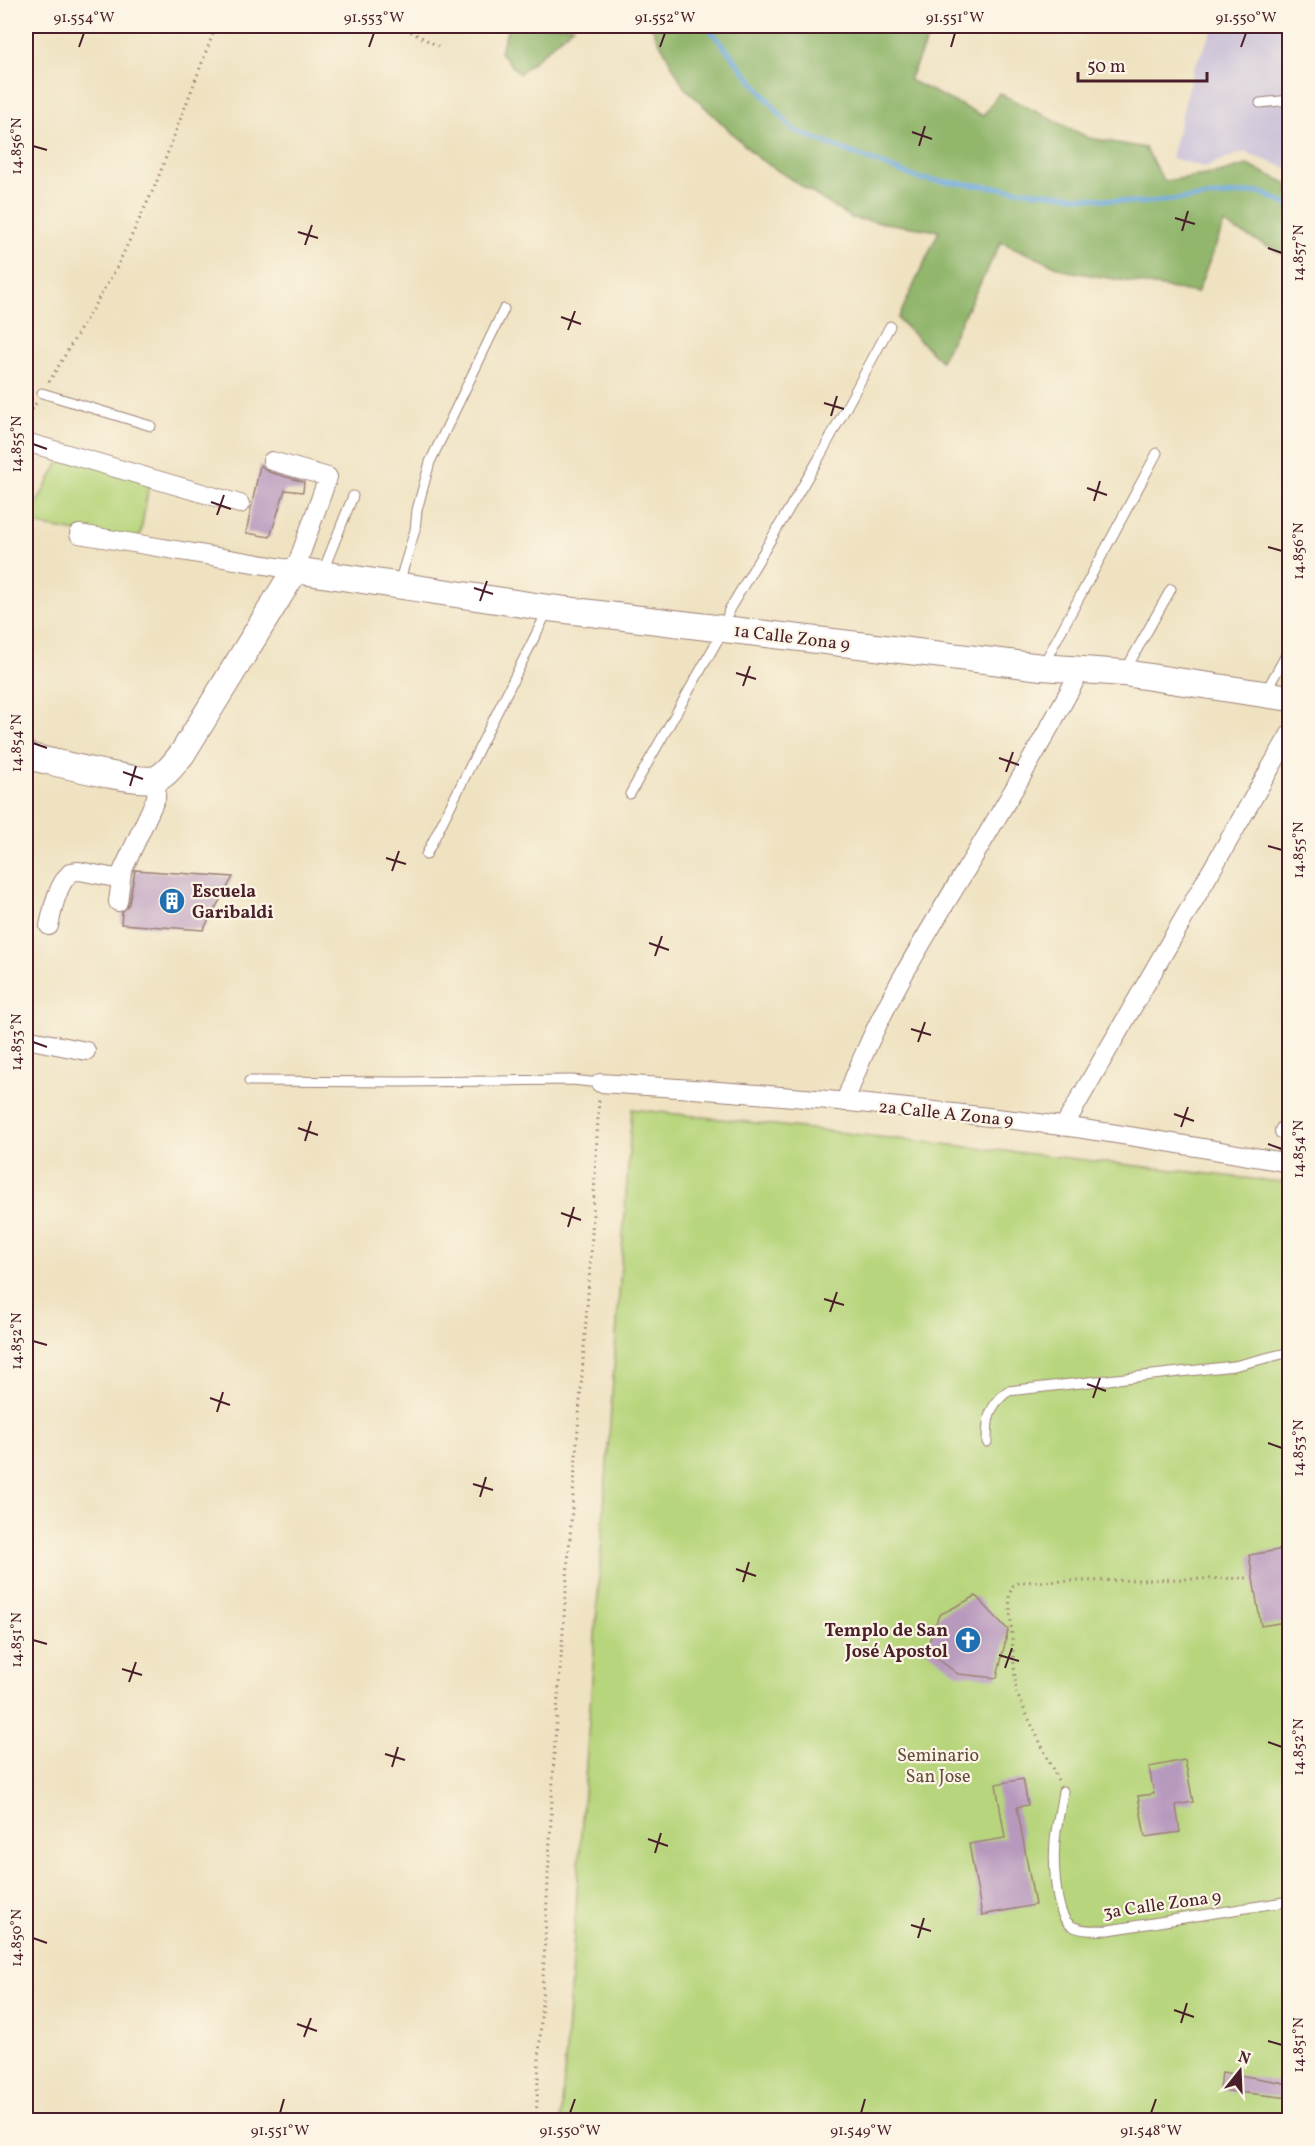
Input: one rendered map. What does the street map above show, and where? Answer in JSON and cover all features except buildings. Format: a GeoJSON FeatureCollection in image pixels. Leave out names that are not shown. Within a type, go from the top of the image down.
{"type":"FeatureCollection","features":[{"type":"Feature","properties":{"kind":"street"},"geometry":{"type":"LineString","coordinates":[[26,442],[240,504]]}},
{"type":"Feature","properties":{"kind":"street"},"geometry":{"type":"LineString","coordinates":[[26,756],[136,779],[157,778],[164,774],[182,754],[295,570],[328,477],[272,461]]}},
{"type":"Feature","properties":{"kind":"street"},"geometry":{"type":"LineString","coordinates":[[79,534],[295,570]]}},
{"type":"Feature","properties":{"kind":"street","name":"1a Calle Zona 9"},"geometry":{"type":"LineString","coordinates":[[295,570],[549,608],[1042,667],[1124,673],[1290,698]]}},
{"type":"Feature","properties":{"kind":"street"},"geometry":{"type":"LineString","coordinates":[[845,1102],[858,1063],[874,1030],[937,917],[1054,722],[1080,671]]}},
{"type":"Feature","properties":{"kind":"street"},"geometry":{"type":"LineString","coordinates":[[1064,1126],[1290,734]]}},
{"type":"Feature","properties":{"kind":"street"},"geometry":{"type":"LineString","coordinates":[[118,902],[124,866],[156,798],[157,778]]}},
{"type":"Feature","properties":{"kind":"street"},"geometry":{"type":"LineString","coordinates":[[49,926],[58,892],[71,872],[80,871],[121,879]]}},
{"type":"Feature","properties":{"kind":"street"},"geometry":{"type":"LineString","coordinates":[[26,1039],[86,1051]]}},
{"type":"Feature","properties":{"kind":"street","name":"2a Calle A Zona 9"},"geometry":{"type":"LineString","coordinates":[[600,1083],[725,1090],[1064,1126],[1290,1163]]}},
{"type":"Feature","properties":{"kind":"lane"},"geometry":{"type":"LineString","coordinates":[[1260,103],[1290,100]]}},
{"type":"Feature","properties":{"kind":"lane"},"geometry":{"type":"LineString","coordinates":[[398,586],[413,538],[422,486],[430,462],[504,309]]}},
{"type":"Feature","properties":{"kind":"lane"},"geometry":{"type":"LineString","coordinates":[[630,794],[724,629],[729,610],[818,460],[890,326]]}},
{"type":"Feature","properties":{"kind":"lane"},"geometry":{"type":"LineString","coordinates":[[42,393],[151,426]]}},
{"type":"Feature","properties":{"kind":"lane"},"geometry":{"type":"LineString","coordinates":[[1042,667],[1157,453]]}},
{"type":"Feature","properties":{"kind":"lane"},"geometry":{"type":"LineString","coordinates":[[322,574],[353,496]]}},
{"type":"Feature","properties":{"kind":"lane"},"geometry":{"type":"LineString","coordinates":[[1124,673],[1171,589]]}},
{"type":"Feature","properties":{"kind":"lane"},"geometry":{"type":"LineString","coordinates":[[426,855],[549,608]]}},
{"type":"Feature","properties":{"kind":"lane"},"geometry":{"type":"LineString","coordinates":[[1264,694],[1290,648]]}},
{"type":"Feature","properties":{"kind":"lane"},"geometry":{"type":"LineString","coordinates":[[249,1081],[572,1080],[600,1083]]}},
{"type":"Feature","properties":{"kind":"lane"},"geometry":{"type":"LineString","coordinates":[[987,1442],[987,1420],[998,1400],[1008,1391],[1234,1366],[1290,1352]]}},
{"type":"Feature","properties":{"kind":"lane","name":"3a Calle Zona 9"},"geometry":{"type":"LineString","coordinates":[[1064,1791],[1055,1835],[1057,1896],[1061,1914],[1071,1926],[1086,1930],[1110,1930],[1290,1901]]}},
{"type":"Feature","properties":{"kind":"path"},"geometry":{"type":"LineString","coordinates":[[26,420],[76,339],[120,259],[159,176],[216,26]]}},
{"type":"Feature","properties":{"kind":"path"},"geometry":{"type":"LineString","coordinates":[[400,26],[438,46]]}},
{"type":"Feature","properties":{"kind":"path"},"geometry":{"type":"LineString","coordinates":[[536,2121],[555,1739],[591,1253],[600,1083]]}},
{"type":"Feature","properties":{"kind":"path"},"geometry":{"type":"LineString","coordinates":[[1064,1791],[1016,1692],[1009,1595],[1013,1586],[1020,1582],[1250,1578]]}},
{"type":"Feature","properties":{"kind":"shaded area"},"geometry":{"type":"Polygon","coordinates":[[[1215,26],[1289,26],[1289,169],[1244,152],[1204,167],[1171,158],[1194,67],[1215,26]]]}},
{"type":"Feature","properties":{"kind":"green space"},"geometry":{"type":"Polygon","coordinates":[[[509,26],[574,26],[519,74],[500,52],[509,26]]]}},
{"type":"Feature","properties":{"kind":"green space"},"geometry":{"type":"Polygon","coordinates":[[[651,26],[933,26],[909,80],[983,116],[999,93],[1089,138],[1145,148],[1164,181],[1219,173],[1247,165],[1289,184],[1289,257],[1224,224],[1197,293],[1067,271],[1001,242],[941,361],[898,319],[939,231],[851,218],[758,158],[684,87],[651,26]]]}},
{"type":"Feature","properties":{"kind":"green space"},"geometry":{"type":"Polygon","coordinates":[[[64,453],[150,478],[139,543],[26,523],[64,453]]]}},
{"type":"Feature","properties":{"kind":"green space","name":"Seminario San Jose"},"geometry":{"type":"Polygon","coordinates":[[[632,1109],[1289,1183],[1289,2120],[561,2120],[632,1109]]]}},
{"type":"Feature","properties":{"kind":"waterway"},"geometry":{"type":"LineString","coordinates":[[707,26],[793,130],[920,179],[1137,203],[1260,192],[1290,206]]}},
{"type":"Feature","properties":{"kind":"place","name":"Escuela Garibaldi"},"geometry":{"type":"Point","coordinates":[172,901]}},
{"type":"Feature","properties":{"kind":"place","name":"Templo de San José Apostol"},"geometry":{"type":"Point","coordinates":[968,1640]}}]}
